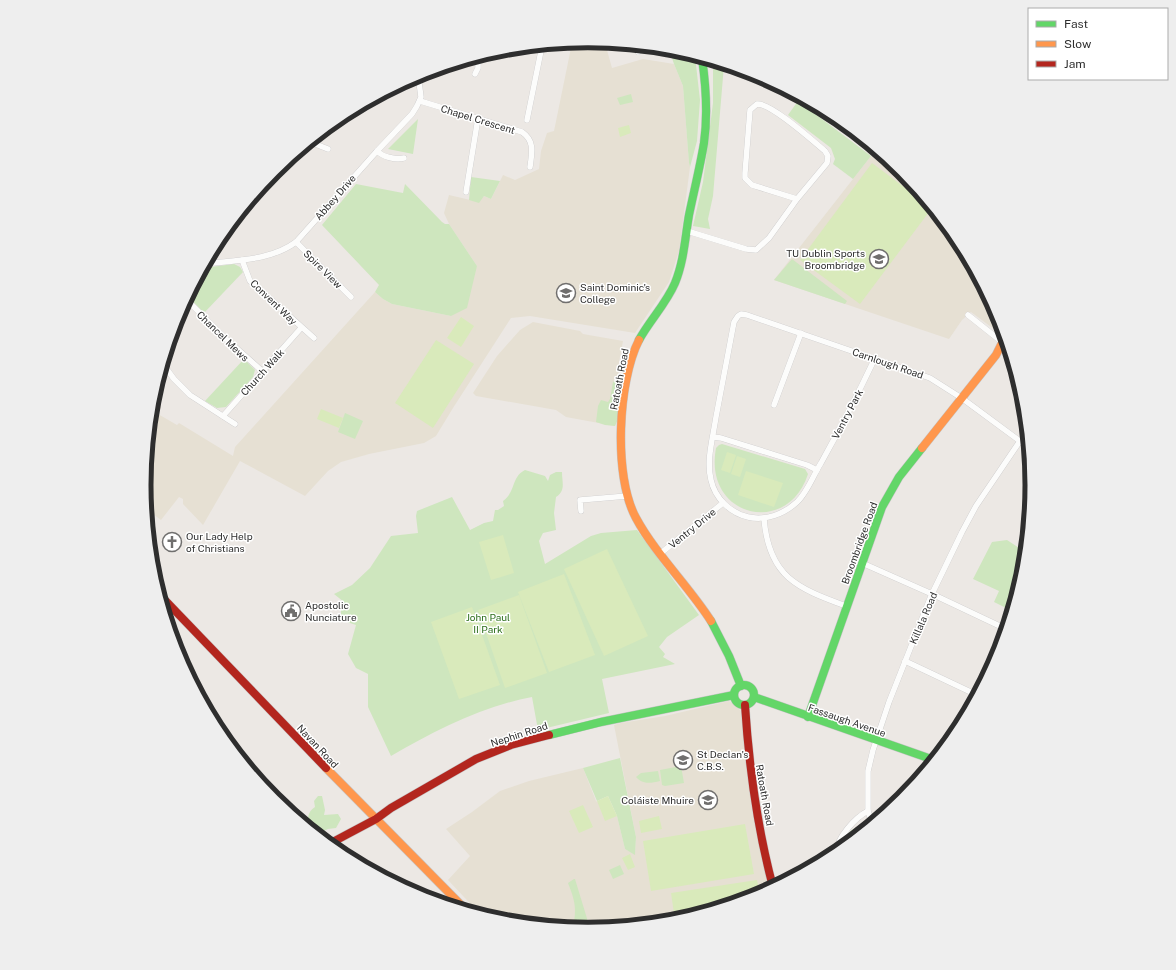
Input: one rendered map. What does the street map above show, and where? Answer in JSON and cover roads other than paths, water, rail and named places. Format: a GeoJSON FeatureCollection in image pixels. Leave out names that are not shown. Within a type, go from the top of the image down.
{"type":"FeatureCollection","features":[{"type":"Feature","properties":{"kind":"main road","name":"Ratoath Road"},"geometry":{"type":"LineString","coordinates":[[703,64],[706,86],[705,134],[682,258],[675,284],[639,341],[630,364],[624,401],[622,430],[623,467],[632,510],[661,553],[701,606],[715,628],[730,656],[741,686]]}},
{"type":"Feature","properties":{"kind":"main road","name":"Broombridge Road"},"geometry":{"type":"LineString","coordinates":[[808,717],[882,507],[900,477],[963,399],[1002,345]]}},
{"type":"Feature","properties":{"kind":"main road","name":"Navan Road"},"geometry":{"type":"LineString","coordinates":[[167,603],[316,758],[458,902]]}},
{"type":"Feature","properties":{"kind":"main road"},"geometry":{"type":"LineString","coordinates":[[746,685],[754,693],[754,697],[750,703],[745,705],[738,703],[734,698],[734,695],[736,689],[746,685]]}},
{"type":"Feature","properties":{"kind":"main road","name":"Nephin Road"},"geometry":{"type":"LineString","coordinates":[[335,841],[476,760],[511,745],[594,724],[734,695]]}},
{"type":"Feature","properties":{"kind":"main road","name":"Fassaugh Avenue"},"geometry":{"type":"LineString","coordinates":[[754,697],[929,758]]}},
{"type":"Feature","properties":{"kind":"main road","name":"Ratoath Road"},"geometry":{"type":"LineString","coordinates":[[745,705],[750,769],[762,837],[773,881]]}},
{"type":"Feature","properties":{"kind":"street"},"geometry":{"type":"LineString","coordinates":[[527,120],[541,51]]}},
{"type":"Feature","properties":{"kind":"street"},"geometry":{"type":"LineString","coordinates":[[475,74],[478,68],[478,62]]}},
{"type":"Feature","properties":{"kind":"street"},"geometry":{"type":"LineString","coordinates":[[419,82],[421,91],[420,101]]}},
{"type":"Feature","properties":{"kind":"street","name":"Chapel Crescent"},"geometry":{"type":"LineString","coordinates":[[420,101],[522,132],[528,136],[532,142],[530,167]]}},
{"type":"Feature","properties":{"kind":"street","name":"Abbey Drive"},"geometry":{"type":"LineString","coordinates":[[212,263],[242,260],[277,253],[296,242],[412,114],[420,101]]}},
{"type":"Feature","properties":{"kind":"street"},"geometry":{"type":"LineString","coordinates":[[687,231],[746,249],[756,250],[769,238],[827,163],[828,156],[825,151],[780,114],[765,105],[757,104],[750,110],[744,173],[745,178],[752,185],[797,200]]}},
{"type":"Feature","properties":{"kind":"street"},"geometry":{"type":"LineString","coordinates":[[466,192],[478,118]]}},
{"type":"Feature","properties":{"kind":"street"},"geometry":{"type":"LineString","coordinates":[[315,144],[328,149]]}},
{"type":"Feature","properties":{"kind":"street"},"geometry":{"type":"LineString","coordinates":[[377,151],[385,156],[399,159],[404,158]]}},
{"type":"Feature","properties":{"kind":"street","name":"Spire View"},"geometry":{"type":"LineString","coordinates":[[296,242],[351,297]]}},
{"type":"Feature","properties":{"kind":"street","name":"Convent Way"},"geometry":{"type":"LineString","coordinates":[[242,260],[250,281],[314,338]]}},
{"type":"Feature","properties":{"kind":"street","name":"Chancel Mews"},"geometry":{"type":"LineString","coordinates":[[191,304],[224,337],[262,371]]}},
{"type":"Feature","properties":{"kind":"street","name":"Carnlough Road"},"geometry":{"type":"LineString","coordinates":[[738,316],[741,314],[747,315],[930,378],[963,399],[1023,443]]}},
{"type":"Feature","properties":{"kind":"street"},"geometry":{"type":"LineString","coordinates":[[968,315],[999,337]]}},
{"type":"Feature","properties":{"kind":"street","name":"Ventry Park"},"geometry":{"type":"LineString","coordinates":[[738,316],[734,322],[710,457],[711,480],[716,493],[723,503],[743,516],[764,519],[779,514],[799,500],[817,470],[875,358]]}},
{"type":"Feature","properties":{"kind":"street","name":"Church Walk"},"geometry":{"type":"LineString","coordinates":[[223,416],[301,328]]}},
{"type":"Feature","properties":{"kind":"street"},"geometry":{"type":"LineString","coordinates":[[774,405],[801,333]]}},
{"type":"Feature","properties":{"kind":"street"},"geometry":{"type":"LineString","coordinates":[[167,369],[174,379],[190,395],[235,424]]}},
{"type":"Feature","properties":{"kind":"street"},"geometry":{"type":"LineString","coordinates":[[713,437],[721,438],[807,465],[817,470]]}},
{"type":"Feature","properties":{"kind":"street","name":"Killala Road"},"geometry":{"type":"LineString","coordinates":[[870,819],[868,811],[868,771],[876,740],[905,662],[932,594],[958,539],[976,506],[1020,441]]}},
{"type":"Feature","properties":{"kind":"street"},"geometry":{"type":"LineString","coordinates":[[582,511],[580,500],[628,496]]}},
{"type":"Feature","properties":{"kind":"street","name":"Ventry Drive"},"geometry":{"type":"LineString","coordinates":[[661,553],[723,503]]}},
{"type":"Feature","properties":{"kind":"street"},"geometry":{"type":"LineString","coordinates":[[764,519],[771,552],[775,562],[781,570],[796,584],[806,590],[846,606]]}},
{"type":"Feature","properties":{"kind":"street"},"geometry":{"type":"LineString","coordinates":[[862,564],[932,594],[1001,627]]}},
{"type":"Feature","properties":{"kind":"street"},"geometry":{"type":"LineString","coordinates":[[905,662],[971,694]]}},
{"type":"Feature","properties":{"kind":"street"},"geometry":{"type":"LineString","coordinates":[[838,843],[853,822],[860,815],[868,811]]}},
{"type":"Feature","properties":{"kind":"place","name":"TU Dublin Sports Broombridge"},"geometry":{"type":"Point","coordinates":[879,259]}},
{"type":"Feature","properties":{"kind":"place","name":"Saint Dominic's College"},"geometry":{"type":"Point","coordinates":[566,293]}},
{"type":"Feature","properties":{"kind":"place","name":"Our Lady Help of Christians"},"geometry":{"type":"Point","coordinates":[172,542]}},
{"type":"Feature","properties":{"kind":"place","name":"Apostolic Nunciature"},"geometry":{"type":"Point","coordinates":[291,611]}},
{"type":"Feature","properties":{"kind":"place","name":"St Declan's C.B.S."},"geometry":{"type":"Point","coordinates":[683,760]}},
{"type":"Feature","properties":{"kind":"place","name":"Coláiste Mhuire"},"geometry":{"type":"Point","coordinates":[708,800]}},
{"type":"Feature","properties":{"kind":"park label","name":"John Paul II Park"},"geometry":{"type":"Point","coordinates":[488,622]}}]}
